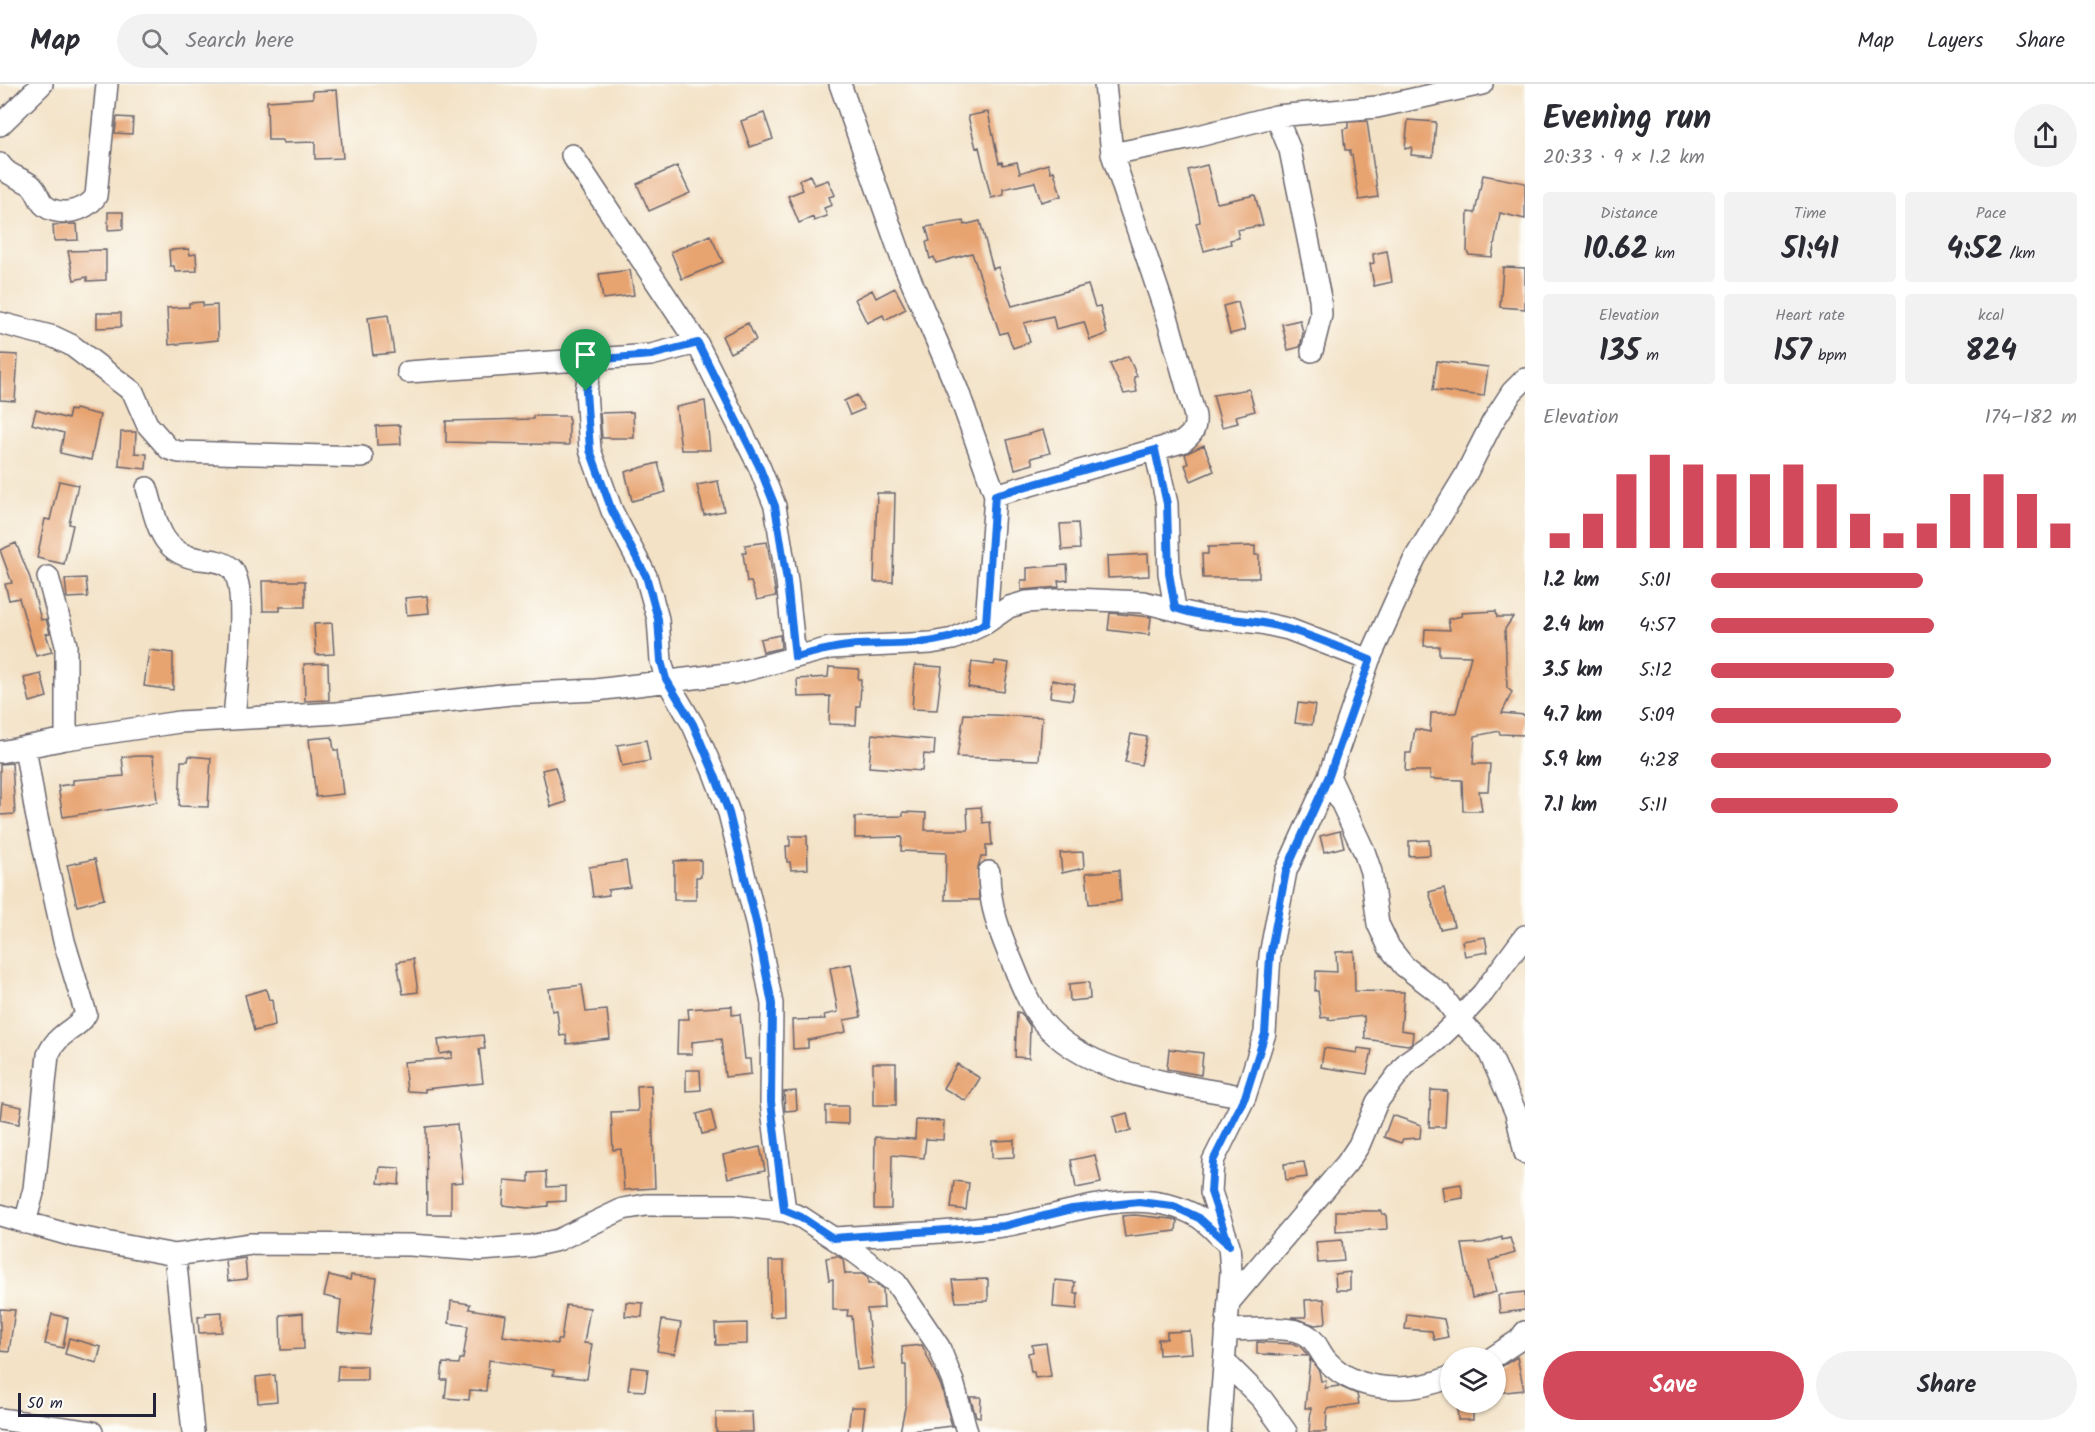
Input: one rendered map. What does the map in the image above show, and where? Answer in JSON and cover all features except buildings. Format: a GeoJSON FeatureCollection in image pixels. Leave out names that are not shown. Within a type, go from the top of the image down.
{"type":"FeatureCollection","features":[{"type":"Feature","properties":{"kind":"street"},"geometry":{"type":"LineString","coordinates":[[0,164],[6,172],[33,186],[40,200],[54,211],[75,211],[92,203],[96,196],[107,84]]}},
{"type":"Feature","properties":{"kind":"street"},"geometry":{"type":"LineString","coordinates":[[840,84],[903,262],[958,391],[995,495],[986,623]]}},
{"type":"Feature","properties":{"kind":"street"},"geometry":{"type":"LineString","coordinates":[[995,495],[1182,442],[1191,436],[1196,428],[1195,416],[1168,320],[1112,154],[1105,84]]}},
{"type":"Feature","properties":{"kind":"street"},"geometry":{"type":"LineString","coordinates":[[1112,154],[1276,116],[1360,109],[1482,84]]}},
{"type":"Feature","properties":{"kind":"street"},"geometry":{"type":"LineString","coordinates":[[0,125],[31,88]]}},
{"type":"Feature","properties":{"kind":"street"},"geometry":{"type":"LineString","coordinates":[[1276,116],[1290,150],[1320,298],[1319,330],[1312,351]]}},
{"type":"Feature","properties":{"kind":"street"},"geometry":{"type":"LineString","coordinates":[[572,155],[698,343],[759,466],[775,506],[787,581],[795,657]]}},
{"type":"Feature","properties":{"kind":"street"},"geometry":{"type":"LineString","coordinates":[[0,323],[54,337],[71,345],[122,382],[133,392],[147,424],[169,449],[178,452],[362,457]]}},
{"type":"Feature","properties":{"kind":"street"},"geometry":{"type":"LineString","coordinates":[[408,372],[651,355],[698,343]]}},
{"type":"Feature","properties":{"kind":"street"},"geometry":{"type":"LineString","coordinates":[[591,360],[585,408],[590,450],[612,511],[646,576],[655,603],[661,661],[666,679],[693,724],[729,813],[756,922],[772,1004],[771,1102],[784,1210]]}},
{"type":"Feature","properties":{"kind":"street"},"geometry":{"type":"LineString","coordinates":[[1219,1432],[1230,1300],[1229,1245],[1211,1192],[1211,1178],[1218,1145],[1245,1097],[1265,1034],[1270,956],[1286,871],[1329,776],[1370,660],[1414,558],[1465,476],[1491,423],[1521,391]]}},
{"type":"Feature","properties":{"kind":"street"},"geometry":{"type":"LineString","coordinates":[[1155,450],[1167,504],[1169,573],[1175,608]]}},
{"type":"Feature","properties":{"kind":"street"},"geometry":{"type":"LineString","coordinates":[[147,488],[160,531],[171,548],[190,558],[223,563],[232,569],[237,578],[240,626],[234,718]]}},
{"type":"Feature","properties":{"kind":"street"},"geometry":{"type":"LineString","coordinates":[[48,577],[66,645],[66,739]]}},
{"type":"Feature","properties":{"kind":"street"},"geometry":{"type":"LineString","coordinates":[[1,746],[25,747],[179,722],[234,718],[271,719],[511,694],[596,690],[666,679],[735,673],[839,647],[931,643],[953,639],[986,623],[1008,607],[1026,602],[1072,598],[1143,602],[1175,608],[1204,617],[1261,623],[1288,629],[1370,660]]}},
{"type":"Feature","properties":{"kind":"street"},"geometry":{"type":"LineString","coordinates":[[25,747],[36,813],[64,941],[86,1014],[83,1019],[57,1038],[48,1055],[34,1189],[25,1222]]}},
{"type":"Feature","properties":{"kind":"street"},"geometry":{"type":"LineString","coordinates":[[1329,776],[1364,851],[1371,872],[1378,924],[1389,946],[1404,966],[1442,995],[1459,1020],[1488,1050],[1516,1113],[1525,1154]]}},
{"type":"Feature","properties":{"kind":"street"},"geometry":{"type":"LineString","coordinates":[[989,872],[994,918],[1028,999],[1043,1022],[1062,1041],[1115,1068],[1145,1077],[1245,1097]]}},
{"type":"Feature","properties":{"kind":"street"},"geometry":{"type":"LineString","coordinates":[[1230,1300],[1347,1163],[1359,1145],[1377,1102],[1408,1061],[1435,1042],[1459,1020],[1483,993],[1525,936]]}},
{"type":"Feature","properties":{"kind":"street"},"geometry":{"type":"LineString","coordinates":[[833,1238],[1004,1226],[1072,1209],[1139,1202],[1173,1206],[1199,1218],[1229,1245]]}},
{"type":"Feature","properties":{"kind":"street"},"geometry":{"type":"LineString","coordinates":[[0,1215],[73,1236],[176,1255],[251,1244],[296,1243],[410,1245],[481,1250],[531,1246],[558,1240],[623,1209],[645,1205],[735,1206],[784,1210],[801,1217],[878,1268],[896,1283],[939,1347],[953,1382],[966,1432]]}},
{"type":"Feature","properties":{"kind":"street"},"geometry":{"type":"LineString","coordinates":[[176,1255],[193,1432]]}},
{"type":"Feature","properties":{"kind":"street"},"geometry":{"type":"LineString","coordinates":[[1226,1330],[1295,1330],[1306,1334],[1313,1339],[1327,1362],[1344,1375],[1364,1383],[1412,1388],[1440,1380]]}},
{"type":"Feature","properties":{"kind":"street"},"geometry":{"type":"LineString","coordinates":[[1506,1349],[1519,1340],[1525,1332]]}},
{"type":"Feature","properties":{"kind":"street"},"geometry":{"type":"LineString","coordinates":[[1225,1362],[1262,1399],[1286,1432]]}},
{"type":"Feature","properties":{"kind":"street"},"geometry":{"type":"LineString","coordinates":[[0,1419],[92,1432]]}},
{"type":"Feature","properties":{"kind":"route"},"geometry":{"type":"LineString","coordinates":[[698,343],[733,418],[759,466],[775,506],[787,581],[795,657],[830,648],[857,645],[931,643],[953,639],[986,623],[995,495],[1155,450],[1167,504],[1169,573],[1175,608],[1204,617],[1261,623],[1288,629],[1370,660],[1329,776],[1298,839],[1286,871],[1270,956],[1269,1005],[1265,1034],[1245,1097],[1218,1145],[1213,1161],[1211,1192],[1229,1245],[1199,1218],[1173,1206],[1139,1202],[1072,1209],[1004,1226],[833,1238],[801,1217],[784,1210],[779,1152],[771,1102],[772,1004],[756,922],[729,813],[693,724],[666,679],[661,661],[655,603],[646,576],[612,511],[590,450],[585,416],[586,391],[591,360],[651,355],[679,350],[698,343]]}}]}
